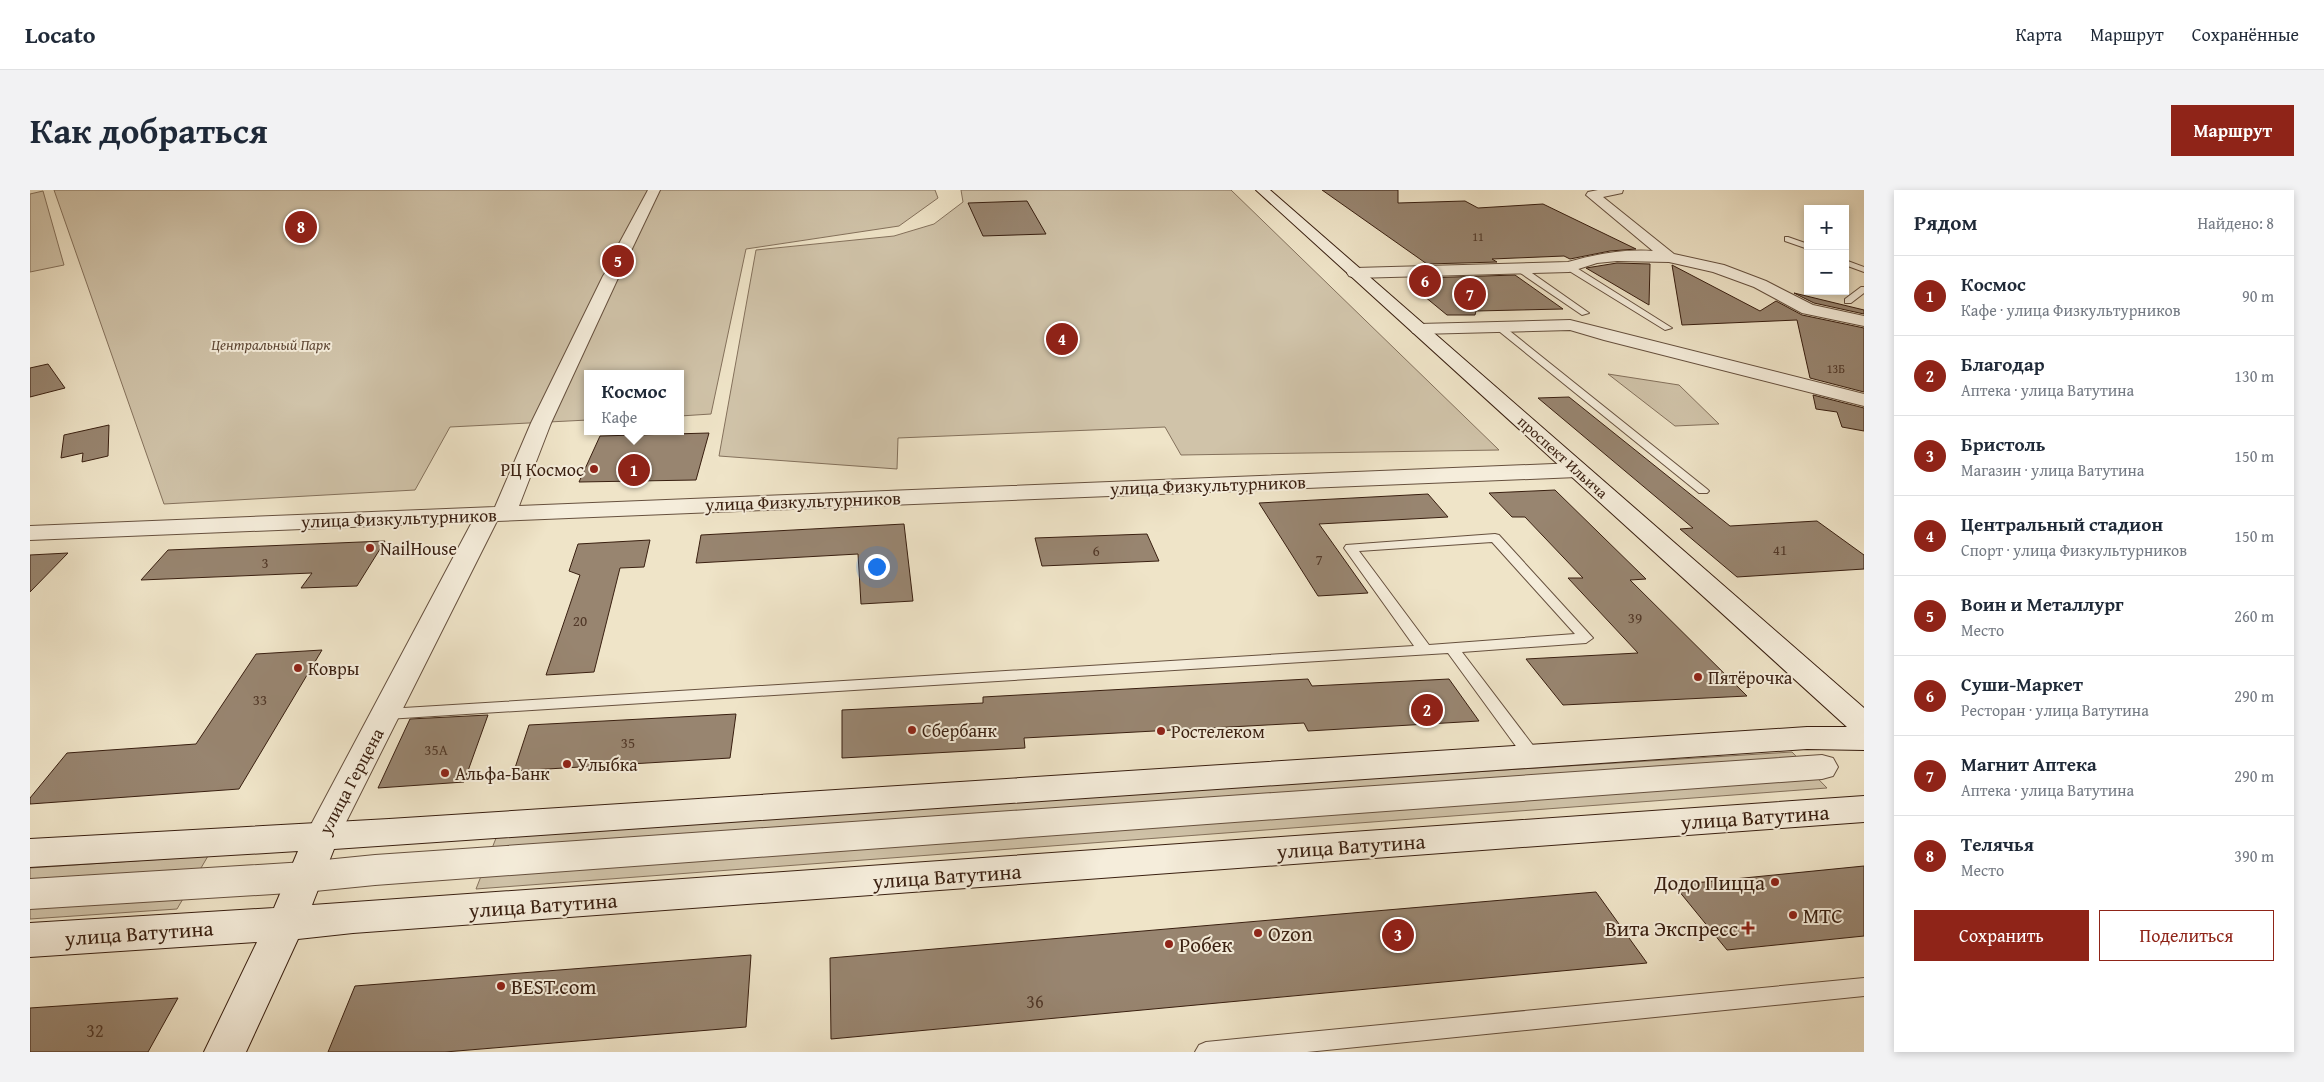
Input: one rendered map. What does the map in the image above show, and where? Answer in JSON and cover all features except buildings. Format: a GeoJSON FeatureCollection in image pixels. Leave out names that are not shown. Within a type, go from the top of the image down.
{"type":"FeatureCollection","features":[{"type":"Feature","properties":{"kind":"street"},"geometry":{"type":"LineString","coordinates":[[622,253],[654,190]]}},
{"type":"Feature","properties":{"kind":"street","name":"проспект Ильича"},"geometry":{"type":"LineString","coordinates":[[1262,190],[1864,725]]}},
{"type":"Feature","properties":{"kind":"street"},"geometry":{"type":"LineString","coordinates":[[1617,190],[1594,195],[1669,257]]}},
{"type":"Feature","properties":{"kind":"street"},"geometry":{"type":"LineString","coordinates":[[1355,273],[1569,267],[1595,259],[1617,256],[1669,257],[1718,268],[1760,284],[1808,309],[1864,321]]}},
{"type":"Feature","properties":{"kind":"street","name":"улица Герцена"},"geometry":{"type":"LineString","coordinates":[[225,1052],[257,981],[286,924],[322,836],[496,514],[611,276]]}},
{"type":"Feature","properties":{"kind":"street"},"geometry":{"type":"LineString","coordinates":[[1419,330],[1551,325],[1588,328],[1610,336],[1864,400]]}},
{"type":"Feature","properties":{"kind":"street","name":"улица Физкультурников"},"geometry":{"type":"LineString","coordinates":[[30,533],[1577,470]]}},
{"type":"Feature","properties":{"kind":"street"},"geometry":{"type":"LineString","coordinates":[[30,853],[408,832],[1807,738],[1864,739]]}},
{"type":"Feature","properties":{"kind":"street"},"geometry":{"type":"LineString","coordinates":[[30,894],[304,877],[375,870],[1822,767]]}},
{"type":"Feature","properties":{"kind":"street","name":"улица Ватутина"},"geometry":{"type":"LineString","coordinates":[[30,940],[286,924],[353,917],[1864,810]]}},
{"type":"Feature","properties":{"kind":"lane"},"geometry":{"type":"LineString","coordinates":[[1788,239],[1804,245]]}},
{"type":"Feature","properties":{"kind":"lane"},"geometry":{"type":"LineString","coordinates":[[1849,264],[1864,270]]}},
{"type":"Feature","properties":{"kind":"lane"},"geometry":{"type":"LineString","coordinates":[[1569,267],[1668,328]]}},
{"type":"Feature","properties":{"kind":"lane"},"geometry":{"type":"LineString","coordinates":[[1519,268],[1585,313]]}},
{"type":"Feature","properties":{"kind":"lane"},"geometry":{"type":"LineString","coordinates":[[1848,301],[1864,289]]}},
{"type":"Feature","properties":{"kind":"lane"},"geometry":{"type":"LineString","coordinates":[[1498,326],[1703,491]]}},
{"type":"Feature","properties":{"kind":"lane"},"geometry":{"type":"LineString","coordinates":[[387,714],[1425,650],[1586,638],[1495,538],[1350,548],[1425,650]]}},
{"type":"Feature","properties":{"kind":"lane"},"geometry":{"type":"LineString","coordinates":[[1452,648],[1532,756]]}},
{"type":"Feature","properties":{"kind":"lane"},"geometry":{"type":"LineString","coordinates":[[1206,1052],[1864,987]]}},
{"type":"Feature","properties":{"kind":"green space","name":"Центральный Парк"},"geometry":{"type":"Polygon","coordinates":[[[54,190],[935,190],[938,198],[899,226],[746,249],[711,414],[684,416],[684,370],[584,370],[584,420],[450,427],[415,490],[164,504],[54,190]]]}},
{"type":"Feature","properties":{"kind":"green space"},"geometry":{"type":"Polygon","coordinates":[[[961,190],[1231,190],[1499,450],[1181,455],[1165,427],[898,438],[897,469],[719,456],[756,250],[894,236],[934,224],[963,202],[961,190]]]}},
{"type":"Feature","properties":{"kind":"green space"},"geometry":{"type":"Polygon","coordinates":[[[43,191],[64,265],[30,272],[30,194],[43,191]]]}},
{"type":"Feature","properties":{"kind":"green space"},"geometry":{"type":"Polygon","coordinates":[[[1608,374],[1679,385],[1719,424],[1675,426],[1608,374]]]}},
{"type":"Feature","properties":{"kind":"green space"},"geometry":{"type":"Polygon","coordinates":[[[1792,752],[1827,788],[476,889],[498,833],[1792,752]]]}},
{"type":"Feature","properties":{"kind":"green space"},"geometry":{"type":"Polygon","coordinates":[[[208,856],[177,909],[30,919],[30,868],[208,856]]]}},
{"type":"Feature","properties":{"kind":"place","name":"Телячья"},"geometry":{"type":"Point","coordinates":[301,227]}},
{"type":"Feature","properties":{"kind":"place","name":"Воин и Металлург"},"geometry":{"type":"Point","coordinates":[618,261]}},
{"type":"Feature","properties":{"kind":"place","name":"Суши-Маркет"},"geometry":{"type":"Point","coordinates":[1425,281]}},
{"type":"Feature","properties":{"kind":"place","name":"Магнит Аптека"},"geometry":{"type":"Point","coordinates":[1470,294]}},
{"type":"Feature","properties":{"kind":"place","name":"Центральный стадион"},"geometry":{"type":"Point","coordinates":[1062,339]}},
{"type":"Feature","properties":{"kind":"place","name":"РЦ Космос"},"geometry":{"type":"Point","coordinates":[594,469]}},
{"type":"Feature","properties":{"kind":"place","name":"Космос"},"geometry":{"type":"Point","coordinates":[634,470]}},
{"type":"Feature","properties":{"kind":"place","name":"NailHouse"},"geometry":{"type":"Point","coordinates":[370,548]}},
{"type":"Feature","properties":{"kind":"place","name":"Ковры"},"geometry":{"type":"Point","coordinates":[298,668]}},
{"type":"Feature","properties":{"kind":"place","name":"Пятёрочка"},"geometry":{"type":"Point","coordinates":[1698,677]}},
{"type":"Feature","properties":{"kind":"place","name":"Благодар"},"geometry":{"type":"Point","coordinates":[1427,710]}},
{"type":"Feature","properties":{"kind":"place","name":"Сбербанк"},"geometry":{"type":"Point","coordinates":[912,730]}},
{"type":"Feature","properties":{"kind":"place","name":"Ростелеком"},"geometry":{"type":"Point","coordinates":[1161,731]}},
{"type":"Feature","properties":{"kind":"place","name":"Улыбка"},"geometry":{"type":"Point","coordinates":[567,764]}},
{"type":"Feature","properties":{"kind":"place","name":"Альфа-Банк"},"geometry":{"type":"Point","coordinates":[445,773]}},
{"type":"Feature","properties":{"kind":"place","name":"Додо Пицца"},"geometry":{"type":"Point","coordinates":[1775,882]}},
{"type":"Feature","properties":{"kind":"place","name":"МТС"},"geometry":{"type":"Point","coordinates":[1793,915]}},
{"type":"Feature","properties":{"kind":"place","name":"Вита Экспресс"},"geometry":{"type":"Point","coordinates":[1748,928]}},
{"type":"Feature","properties":{"kind":"place","name":"Ozon"},"geometry":{"type":"Point","coordinates":[1258,933]}},
{"type":"Feature","properties":{"kind":"place","name":"Бристоль"},"geometry":{"type":"Point","coordinates":[1398,935]}},
{"type":"Feature","properties":{"kind":"place","name":"Робек"},"geometry":{"type":"Point","coordinates":[1169,944]}},
{"type":"Feature","properties":{"kind":"place","name":"BEST.com"},"geometry":{"type":"Point","coordinates":[501,986]}}]}
